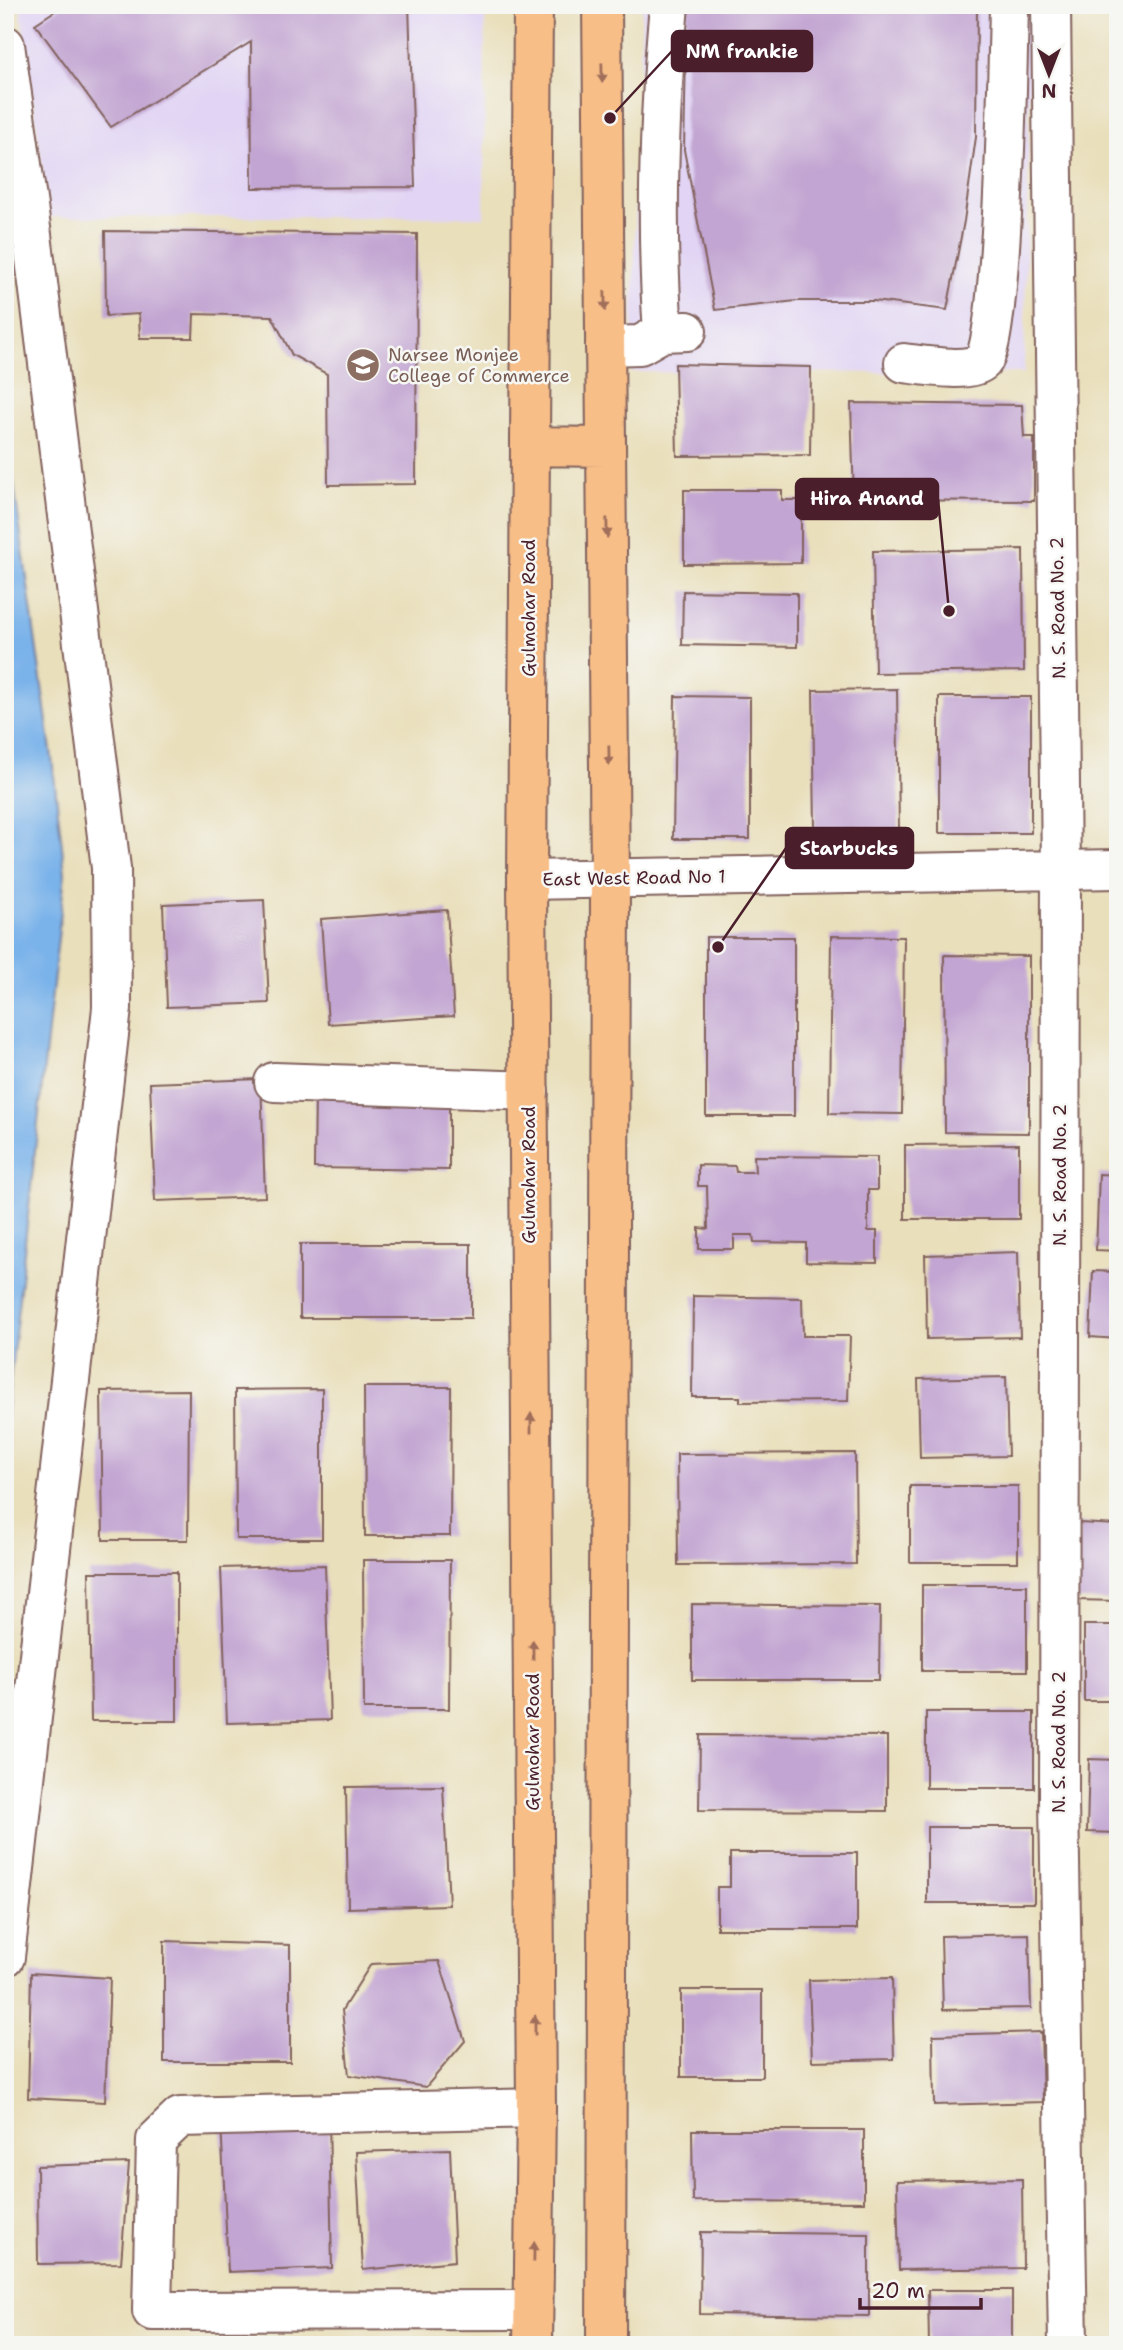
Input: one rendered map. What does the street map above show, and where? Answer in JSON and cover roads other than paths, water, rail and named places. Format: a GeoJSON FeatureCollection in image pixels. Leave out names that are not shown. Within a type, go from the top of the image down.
{"type":"FeatureCollection","features":[{"type":"Feature","properties":{"kind":"main road","name":"Gulmohar Road"},"geometry":{"type":"LineString","coordinates":[[533,5],[527,880],[536,2108],[533,2327]]}},
{"type":"Feature","properties":{"kind":"main road"},"geometry":{"type":"LineString","coordinates":[[601,5],[610,878],[606,2345]]}},
{"type":"Feature","properties":{"kind":"main road"},"geometry":{"type":"LineString","coordinates":[[530,446],[606,447]]}},
{"type":"Feature","properties":{"kind":"street"},"geometry":{"type":"LineString","coordinates":[[605,346],[640,345],[676,332],[660,288],[661,95],[669,5]]}},
{"type":"Feature","properties":{"kind":"street"},"geometry":{"type":"LineString","coordinates":[[904,363],[973,366],[983,360],[991,334],[999,248],[1010,5]]}},
{"type":"Feature","properties":{"kind":"street","name":"N. S. Road No. 2"},"geometry":{"type":"LineString","coordinates":[[1051,5],[1060,871],[1059,1800],[1068,2345]]}},
{"type":"Feature","properties":{"kind":"street"},"geometry":{"type":"LineString","coordinates":[[5,45],[32,234],[111,868],[112,1008],[5,1957]]}},
{"type":"Feature","properties":{"kind":"street"},"geometry":{"type":"LineString","coordinates":[[999,248],[1054,246]]}},
{"type":"Feature","properties":{"kind":"street","name":"East West Road No 1"},"geometry":{"type":"LineString","coordinates":[[527,880],[1118,869]]}},
{"type":"Feature","properties":{"kind":"street"},"geometry":{"type":"LineString","coordinates":[[274,1082],[529,1091]]}},
{"type":"Feature","properties":{"kind":"street"},"geometry":{"type":"LineString","coordinates":[[533,2327],[152,2311],[156,2140],[180,2117],[536,2108]]}},
{"type":"Feature","properties":{"kind":"water"},"geometry":{"type":"Polygon","coordinates":[[[5,421],[52,758],[65,873],[5,1428],[5,421]]]}},
{"type":"Feature","properties":{"kind":"place","name":"NM frankie"},"geometry":{"type":"Point","coordinates":[610,118]}},
{"type":"Feature","properties":{"kind":"place","name":"Narsee Monjee College of Commerce"},"geometry":{"type":"Point","coordinates":[363,365]}},
{"type":"Feature","properties":{"kind":"place","name":"Hira Anand"},"geometry":{"type":"Point","coordinates":[949,611]}},
{"type":"Feature","properties":{"kind":"place","name":"Starbucks"},"geometry":{"type":"Point","coordinates":[718,947]}}]}
